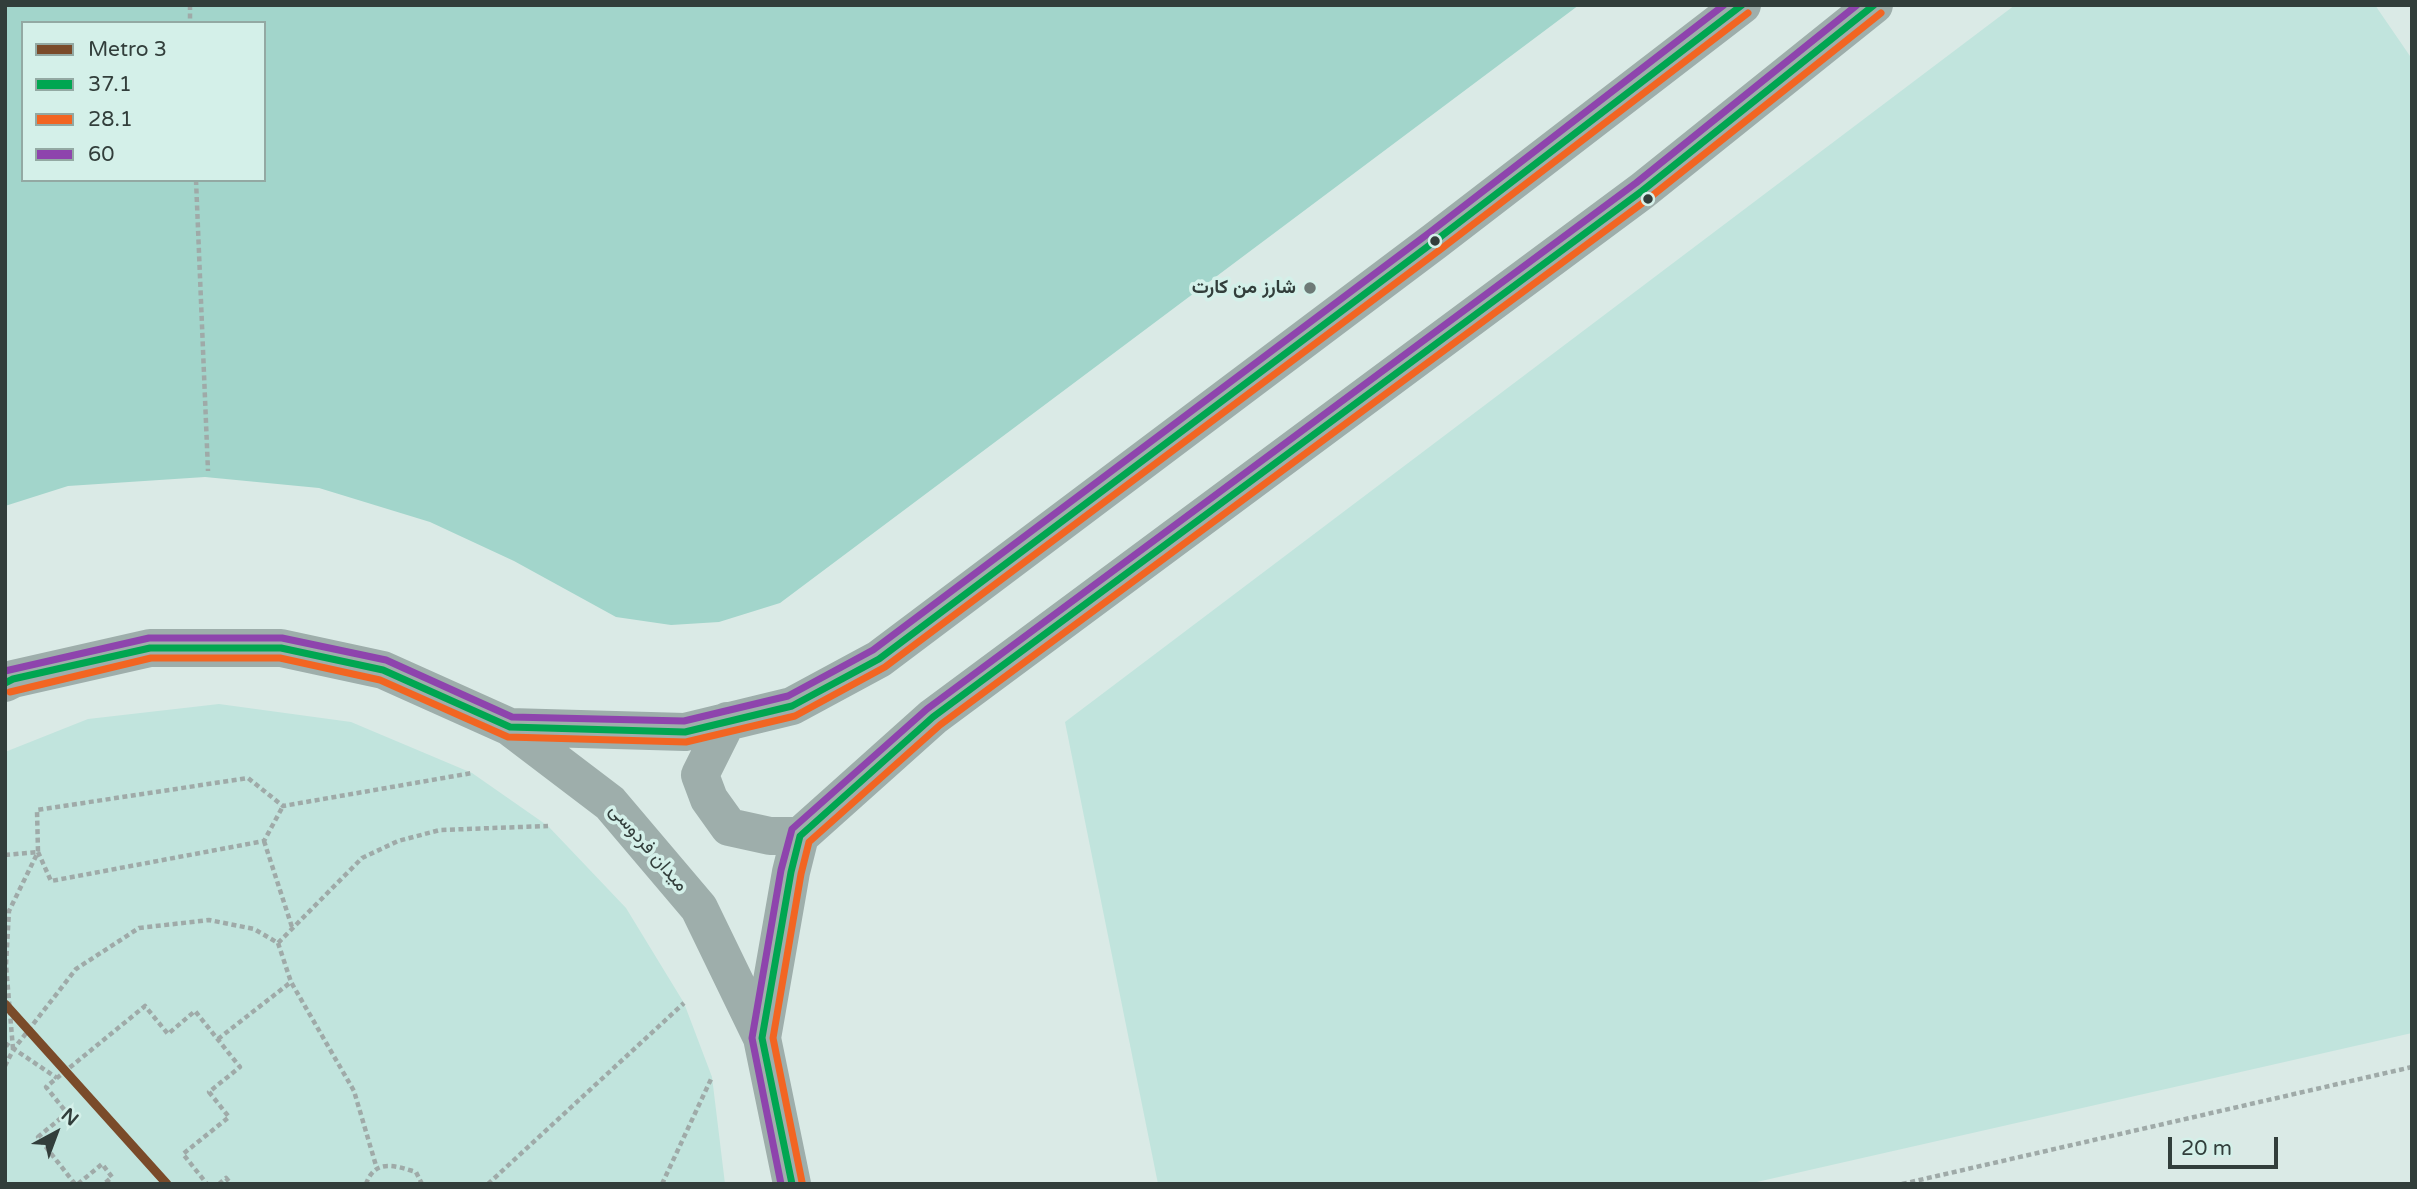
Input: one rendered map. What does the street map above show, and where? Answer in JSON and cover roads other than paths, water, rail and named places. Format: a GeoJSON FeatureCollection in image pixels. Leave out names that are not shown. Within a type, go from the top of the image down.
{"type":"FeatureCollection","features":[{"type":"Feature","properties":{"kind":"main road"},"geometry":{"type":"LineString","coordinates":[[510,727],[685,732],[792,706],[879,659],[1435,241],[1742,5]]}},
{"type":"Feature","properties":{"kind":"main road"},"geometry":{"type":"LineString","coordinates":[[762,1038],[791,872],[800,836],[933,717],[1643,191],[1874,5]]}},
{"type":"Feature","properties":{"kind":"main road","name":"میدان فردوسی"},"geometry":{"type":"LineString","coordinates":[[8,681],[150,648],[281,648],[383,670],[510,727],[610,803],[699,908],[762,1038],[792,1184]]}},
{"type":"Feature","properties":{"kind":"main road"},"geometry":{"type":"LineString","coordinates":[[727,722],[700,775],[709,799],[729,827],[770,836],[800,836]]}},
{"type":"Feature","properties":{"kind":"metro line","name":"3"},"geometry":{"type":"LineString","coordinates":[[5,1004],[167,1184]]}},
{"type":"Feature","properties":{"kind":"place","name":"شارز من کارت"},"geometry":{"type":"Point","coordinates":[1310,288]}}]}
